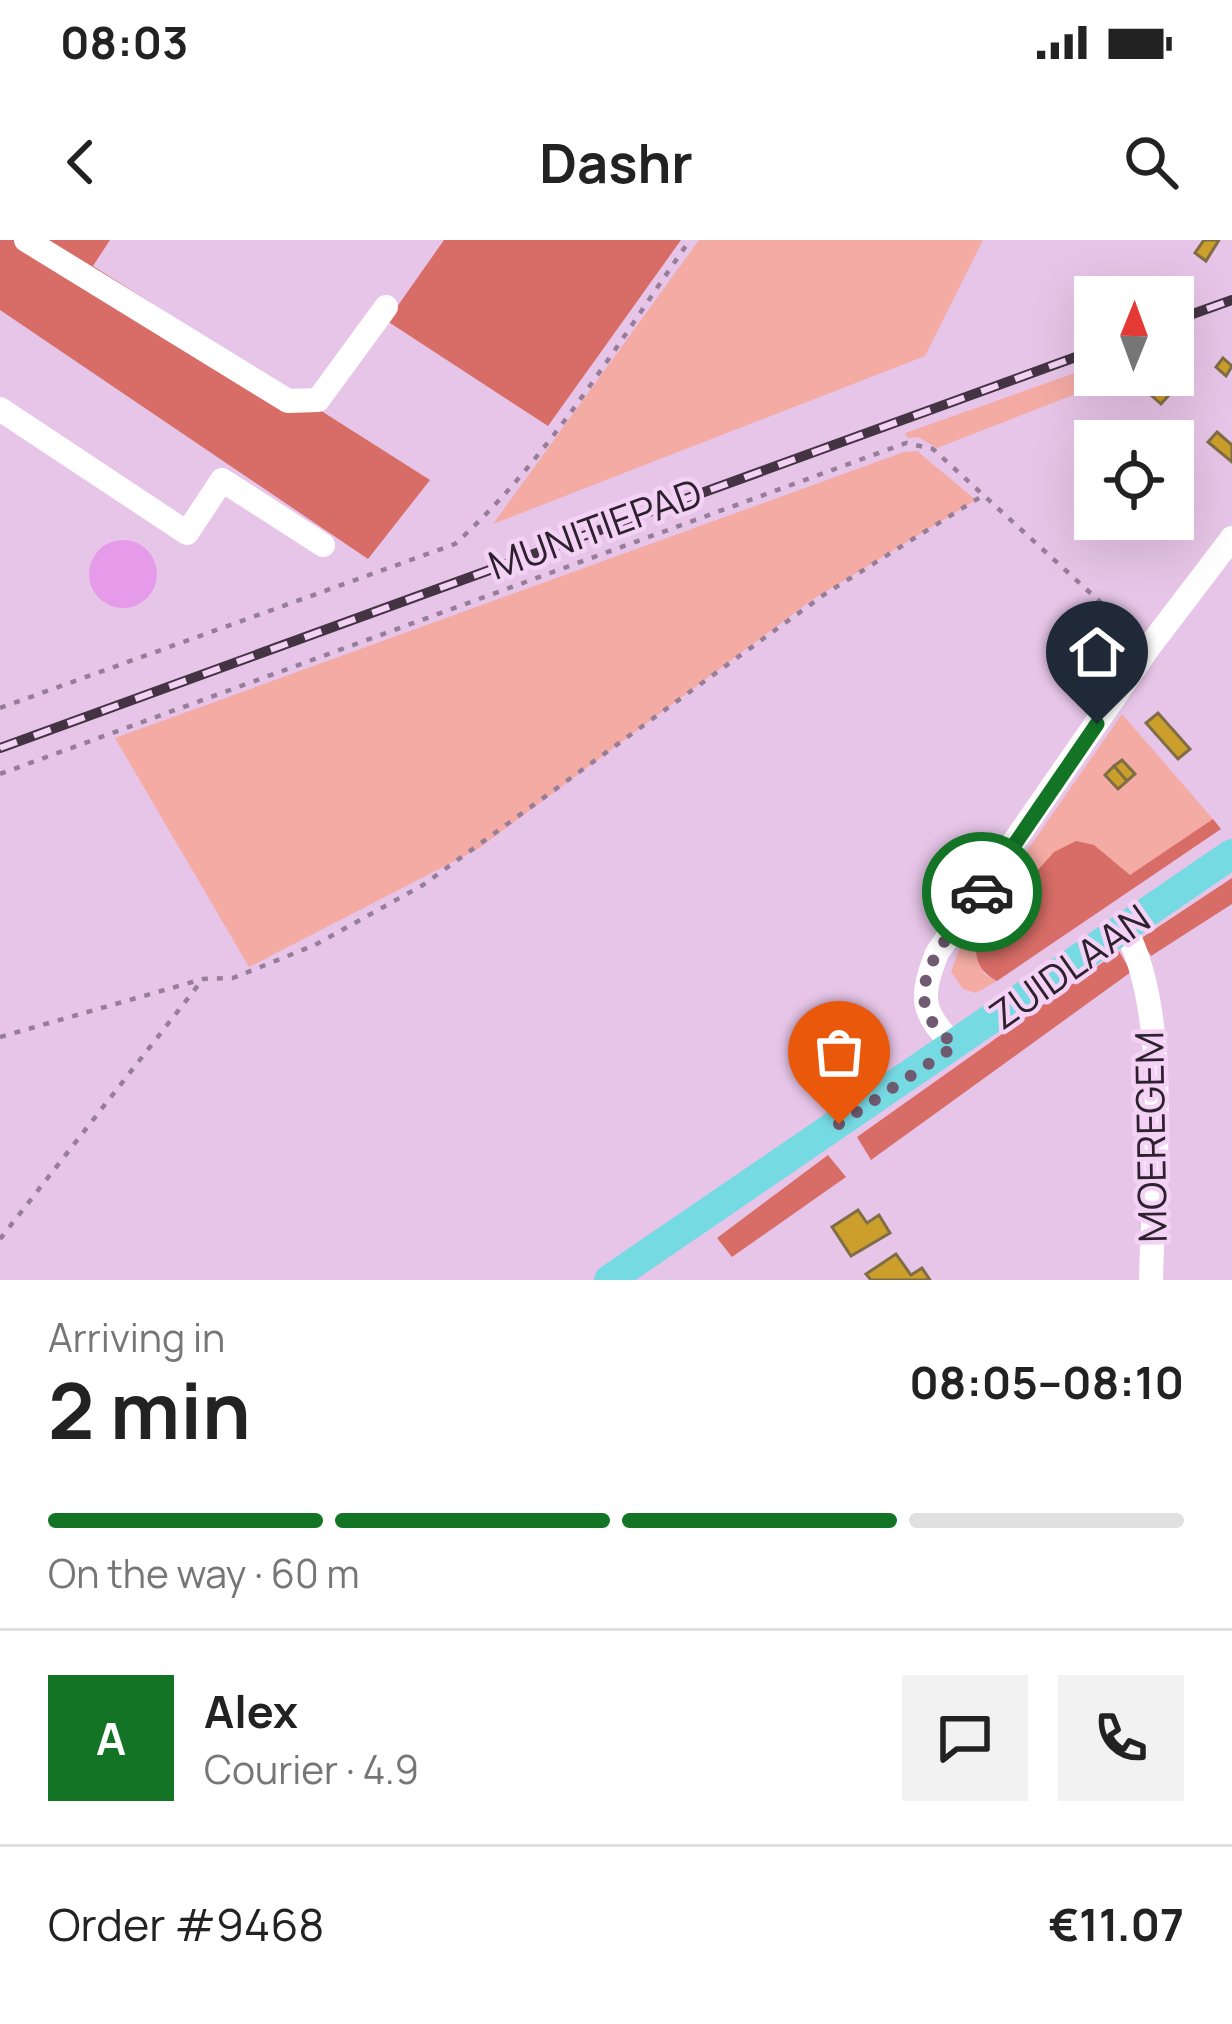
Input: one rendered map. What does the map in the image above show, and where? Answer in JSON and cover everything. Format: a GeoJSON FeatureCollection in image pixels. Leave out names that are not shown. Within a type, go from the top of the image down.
{"type":"FeatureCollection","features":[{"type":"Feature","properties":{"kind":"main road","name":"ZUIDLAAN"},"geometry":{"type":"LineString","coordinates":[[609,1280],[1232,854]]}},
{"type":"Feature","properties":{"kind":"street"},"geometry":{"type":"LineString","coordinates":[[26,240],[288,401],[318,400],[386,307]]}},
{"type":"Feature","properties":{"kind":"street"},"geometry":{"type":"LineString","coordinates":[[0,409],[187,533],[222,480],[323,545]]}},
{"type":"Feature","properties":{"kind":"street"},"geometry":{"type":"LineString","coordinates":[[955,1046],[925,1008],[926,983],[937,953],[1149,647],[1232,538]]}},
{"type":"Feature","properties":{"kind":"street","name":"MOEREGEM"},"geometry":{"type":"LineString","coordinates":[[1124,927],[1138,953],[1147,997],[1157,1112],[1151,1280]]}},
{"type":"Feature","properties":{"kind":"path"},"geometry":{"type":"LineString","coordinates":[[0,708],[455,544],[560,425],[689,240]]}},
{"type":"Feature","properties":{"kind":"path","name":"MUNITIEPAD"},"geometry":{"type":"LineString","coordinates":[[0,774],[906,443],[933,449],[1149,647]]}},
{"type":"Feature","properties":{"kind":"path"},"geometry":{"type":"LineString","coordinates":[[0,1037],[202,979],[233,978],[315,945],[423,885],[825,594],[983,495]]}},
{"type":"Feature","properties":{"kind":"path"},"geometry":{"type":"LineString","coordinates":[[0,1239],[202,979]]}},
{"type":"Feature","properties":{"kind":"shaded area"},"geometry":{"type":"Polygon","coordinates":[[[0,240],[110,240],[93,266],[430,480],[368,559],[0,310],[0,240]]]}},
{"type":"Feature","properties":{"kind":"shaded area"},"geometry":{"type":"Polygon","coordinates":[[[444,240],[681,240],[548,426],[387,321],[444,240]]]}},
{"type":"Feature","properties":{"kind":"shaded area"},"geometry":{"type":"Polygon","coordinates":[[[699,240],[983,240],[925,356],[493,524],[699,240]]]}},
{"type":"Feature","properties":{"kind":"shaded area"},"geometry":{"type":"Polygon","coordinates":[[[1074,373],[1074,395],[937,448],[905,433],[1074,373]]]}},
{"type":"Feature","properties":{"kind":"shaded area"},"geometry":{"type":"Polygon","coordinates":[[[917,451],[976,500],[812,600],[478,849],[249,967],[115,738],[904,452],[917,451]]]}},
{"type":"Feature","properties":{"kind":"shaded area"},"geometry":{"type":"Polygon","coordinates":[[[123,540],[147,550],[157,574],[147,598],[123,608],[99,598],[89,574],[99,550],[123,540]]]}},
{"type":"Feature","properties":{"kind":"shaded area"},"geometry":{"type":"Polygon","coordinates":[[[1122,714],[1213,819],[1130,876],[1093,845],[983,973],[997,981],[976,993],[963,989],[951,972],[960,947],[1122,714]]]}},
{"type":"Feature","properties":{"kind":"shaded area"},"geometry":{"type":"Polygon","coordinates":[[[1213,819],[1221,829],[997,981],[982,969],[975,941],[1054,852],[1076,841],[1094,845],[1130,875],[1213,819]]]}},
{"type":"Feature","properties":{"kind":"shaded area"},"geometry":{"type":"Polygon","coordinates":[[[1232,878],[1232,904],[1151,956],[1140,939],[1232,878]]]}},
{"type":"Feature","properties":{"kind":"shaded area"},"geometry":{"type":"Polygon","coordinates":[[[1119,951],[1131,972],[871,1160],[857,1137],[1119,951]]]}},
{"type":"Feature","properties":{"kind":"shaded area"},"geometry":{"type":"Polygon","coordinates":[[[828,1155],[846,1177],[732,1257],[717,1238],[828,1155]]]}},
{"type":"Feature","properties":{"kind":"building"},"geometry":{"type":"Polygon","coordinates":[[[1204,240],[1219,240],[1206,261],[1195,253],[1204,240]]]}},
{"type":"Feature","properties":{"kind":"building"},"geometry":{"type":"Polygon","coordinates":[[[1223,358],[1232,366],[1226,376],[1216,367],[1223,358]]]}},
{"type":"Feature","properties":{"kind":"building"},"geometry":{"type":"Polygon","coordinates":[[[1217,432],[1232,445],[1232,462],[1208,442],[1217,432]]]}},
{"type":"Feature","properties":{"kind":"building"},"geometry":{"type":"Polygon","coordinates":[[[1158,713],[1190,749],[1178,759],[1146,723],[1158,713]]]}},
{"type":"Feature","properties":{"kind":"building"},"geometry":{"type":"Polygon","coordinates":[[[1122,760],[1135,774],[1127,781],[1114,766],[1122,760]]]}},
{"type":"Feature","properties":{"kind":"building"},"geometry":{"type":"Polygon","coordinates":[[[1114,766],[1127,781],[1118,789],[1105,775],[1114,766]]]}},
{"type":"Feature","properties":{"kind":"building"},"geometry":{"type":"Polygon","coordinates":[[[858,1210],[867,1223],[879,1215],[890,1233],[851,1256],[832,1227],[858,1210]]]}},
{"type":"Feature","properties":{"kind":"building"},"geometry":{"type":"Polygon","coordinates":[[[896,1254],[911,1275],[922,1268],[930,1280],[871,1280],[866,1274],[896,1254]]]}},
{"type":"Feature","properties":{"kind":"railway"},"geometry":{"type":"LineString","coordinates":[[1194,314],[1232,300]]}},
{"type":"Feature","properties":{"kind":"railway"},"geometry":{"type":"LineString","coordinates":[[0,748],[1074,358]]}},
{"type":"Feature","properties":{"kind":"way so far"},"geometry":{"type":"LineString","coordinates":[[839,1124],[955,1046],[925,1008],[926,983],[937,953],[982,892]]}},
{"type":"Feature","properties":{"kind":"route"},"geometry":{"type":"LineString","coordinates":[[982,892],[1097,724]]}}]}
